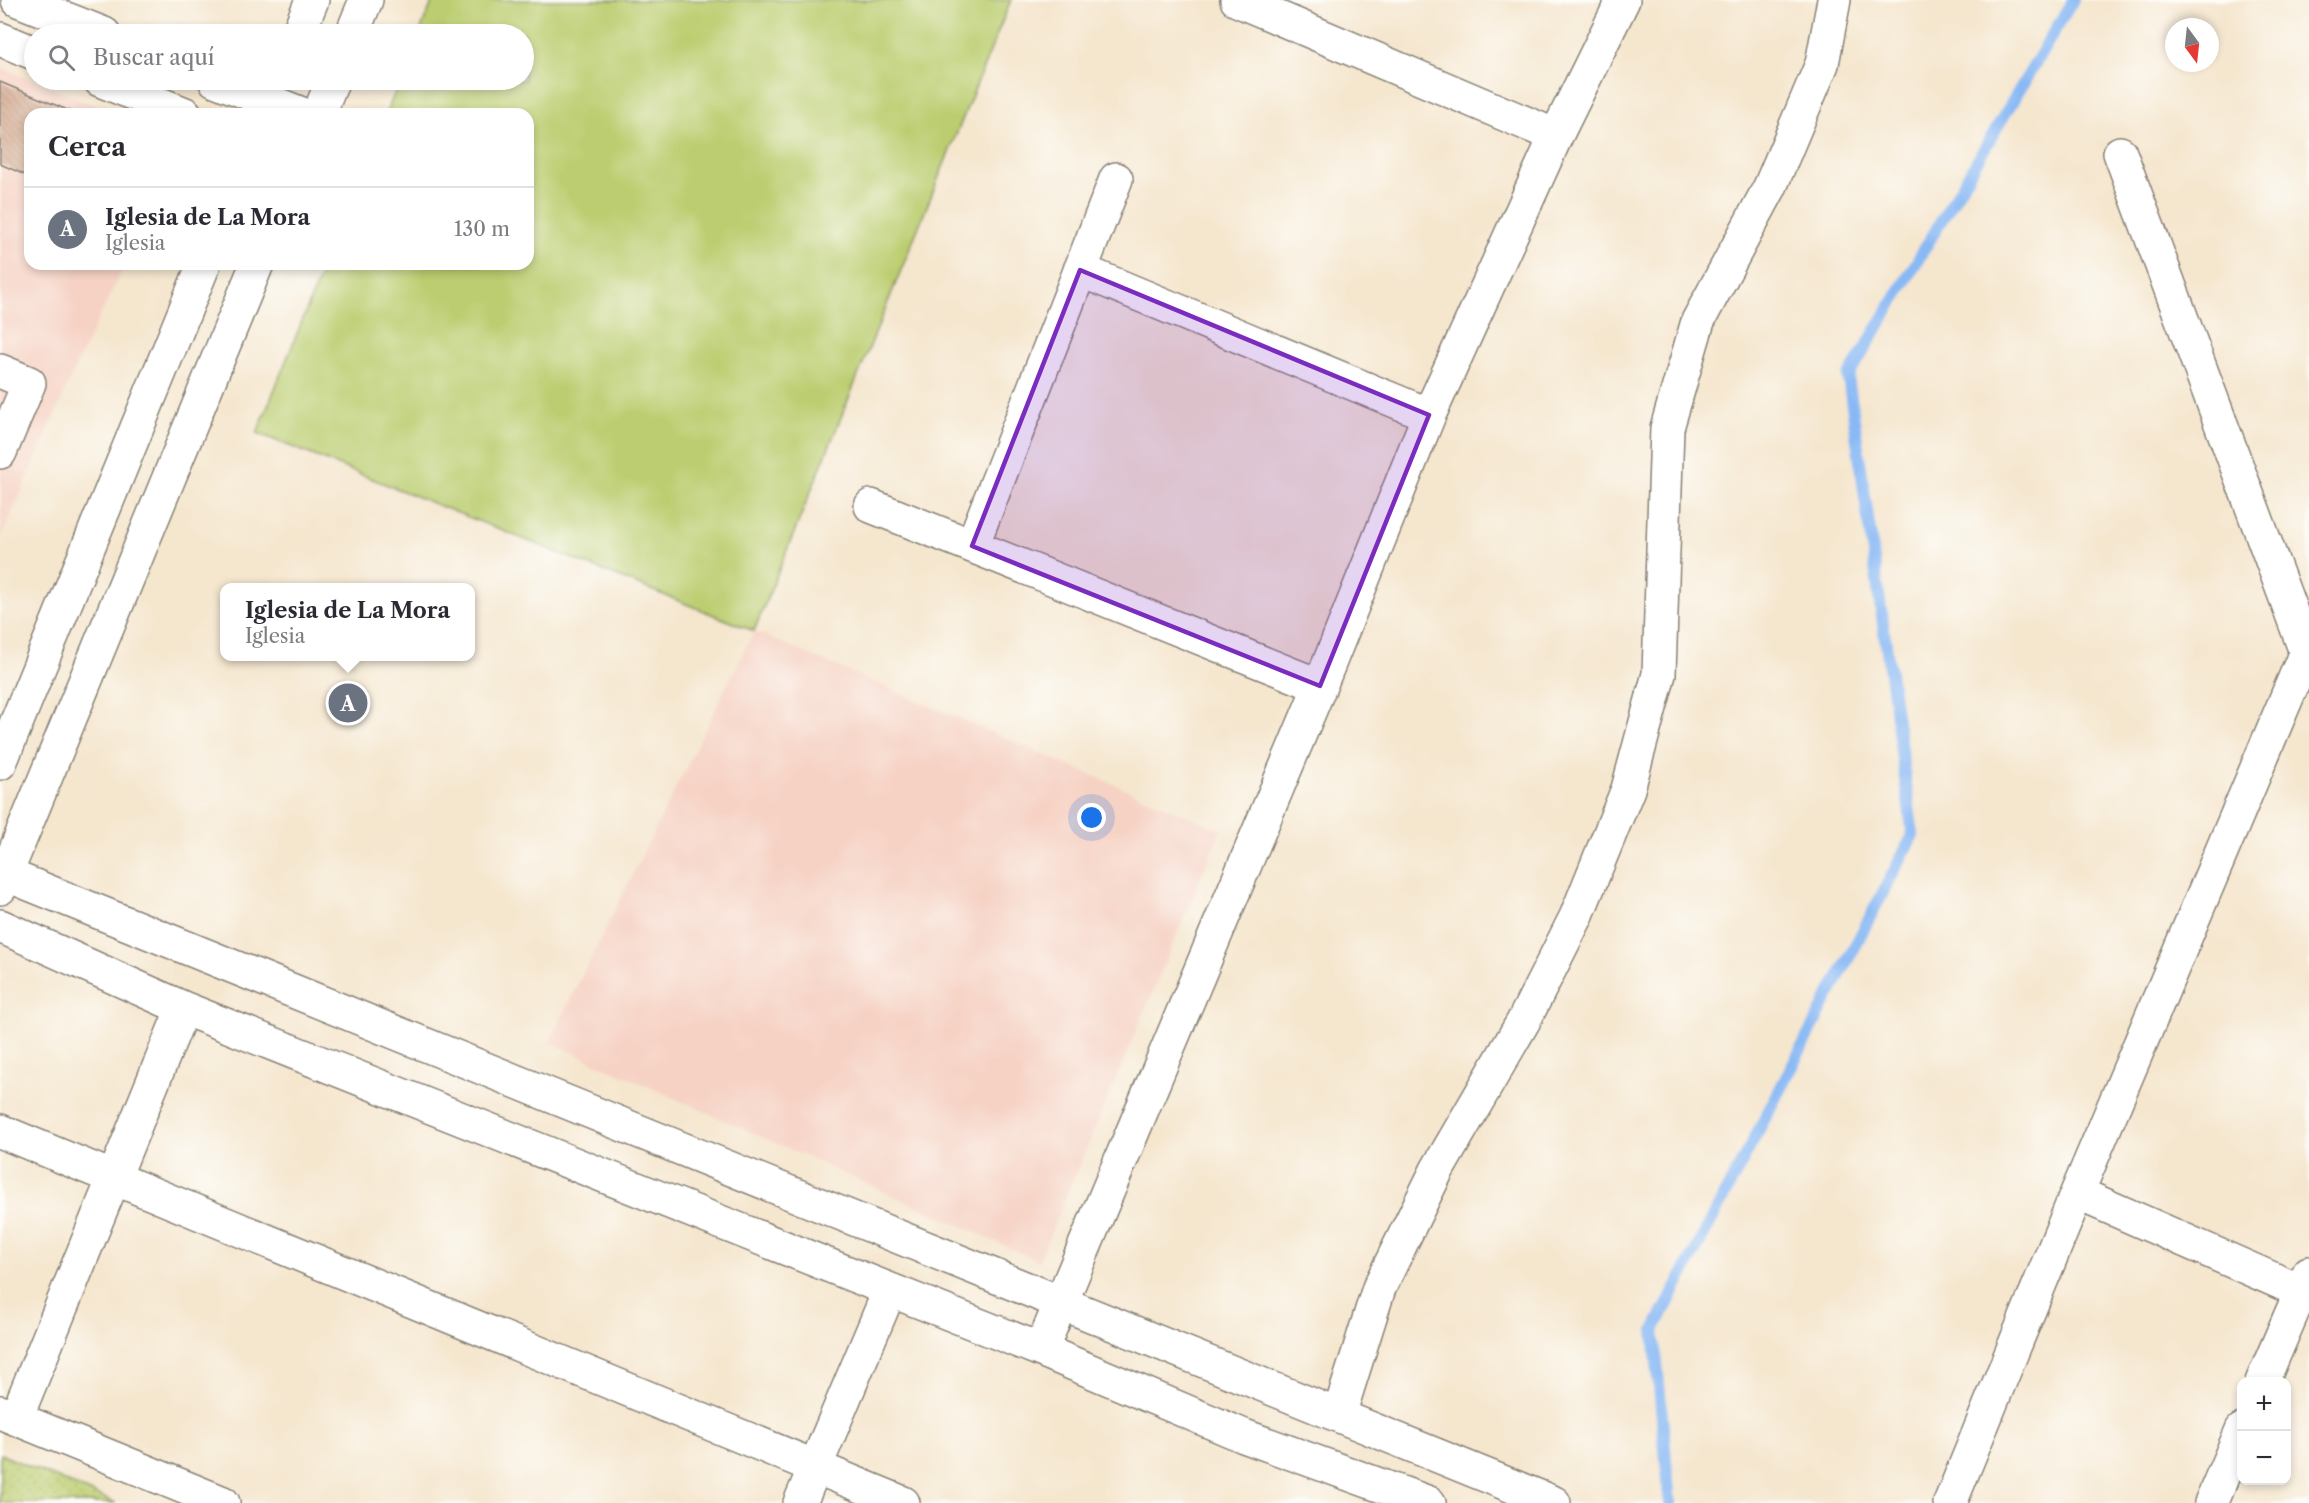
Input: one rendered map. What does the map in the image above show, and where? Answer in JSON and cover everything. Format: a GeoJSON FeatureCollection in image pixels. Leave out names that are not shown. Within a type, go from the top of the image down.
{"type":"FeatureCollection","features":[{"type":"Feature","properties":{"kind":"street"},"geometry":{"type":"LineString","coordinates":[[18,0],[79,24]]}},
{"type":"Feature","properties":{"kind":"street"},"geometry":{"type":"LineString","coordinates":[[302,24],[312,0]]}},
{"type":"Feature","properties":{"kind":"street"},"geometry":{"type":"LineString","coordinates":[[356,24],[366,0]]}},
{"type":"Feature","properties":{"kind":"street"},"geometry":{"type":"LineString","coordinates":[[1238,0],[1556,136]]}},
{"type":"Feature","properties":{"kind":"street"},"geometry":{"type":"LineString","coordinates":[[1041,1350],[1320,686],[1428,415],[1556,136],[1623,0]]}},
{"type":"Feature","properties":{"kind":"street"},"geometry":{"type":"LineString","coordinates":[[1339,1414],[1379,1288],[1437,1170],[1523,1022],[1576,917],[1628,789],[1659,674],[1667,428],[1698,321],[1770,188],[1822,63],[1834,0]]}},
{"type":"Feature","properties":{"kind":"street"},"geometry":{"type":"LineString","coordinates":[[0,39],[24,49]]}},
{"type":"Feature","properties":{"kind":"street"},"geometry":{"type":"LineString","coordinates":[[125,90],[170,108]]}},
{"type":"Feature","properties":{"kind":"street"},"geometry":{"type":"LineString","coordinates":[[247,90],[272,98],[291,108]]}},
{"type":"Feature","properties":{"kind":"street"},"geometry":{"type":"LineString","coordinates":[[321,108],[329,90]]}},
{"type":"Feature","properties":{"kind":"street"},"geometry":{"type":"LineString","coordinates":[[1950,1503],[2077,1193],[2307,652],[2120,153]]}},
{"type":"Feature","properties":{"kind":"street"},"geometry":{"type":"LineString","coordinates":[[972,546],[1116,179]]}},
{"type":"Feature","properties":{"kind":"street"},"geometry":{"type":"LineString","coordinates":[[0,763],[202,270]]}},
{"type":"Feature","properties":{"kind":"street"},"geometry":{"type":"LineString","coordinates":[[255,270],[2,878],[1061,1305],[1339,1414],[1554,1503]]}},
{"type":"Feature","properties":{"kind":"street"},"geometry":{"type":"LineString","coordinates":[[1080,270],[1428,415]]}},
{"type":"Feature","properties":{"kind":"street"},"geometry":{"type":"LineString","coordinates":[[0,371],[30,383],[0,453]]}},
{"type":"Feature","properties":{"kind":"street"},"geometry":{"type":"LineString","coordinates":[[871,506],[1320,686]]}},
{"type":"Feature","properties":{"kind":"street"},"geometry":{"type":"LineString","coordinates":[[0,926],[183,1008],[889,1292],[1041,1350],[1244,1436],[1429,1503]]}},
{"type":"Feature","properties":{"kind":"street"},"geometry":{"type":"LineString","coordinates":[[183,1008],[112,1178],[8,1415],[223,1503]]}},
{"type":"Feature","properties":{"kind":"street"},"geometry":{"type":"LineString","coordinates":[[0,1131],[903,1503]]}},
{"type":"Feature","properties":{"kind":"street"},"geometry":{"type":"LineString","coordinates":[[2077,1193],[2306,1287],[2264,1377]]}},
{"type":"Feature","properties":{"kind":"street"},"geometry":{"type":"LineString","coordinates":[[800,1503],[889,1292]]}},
{"type":"Feature","properties":{"kind":"street"},"geometry":{"type":"LineString","coordinates":[[2211,1503],[2241,1431]]}},
{"type":"Feature","properties":{"kind":"highlighted area"},"geometry":{"type":"Polygon","coordinates":[[[1080,270],[1429,415],[1320,686],[972,546],[1080,270]]]}},
{"type":"Feature","properties":{"kind":"shaded area"},"geometry":{"type":"Polygon","coordinates":[[[0,67],[24,77],[24,90],[57,90],[101,108],[24,108],[24,270],[122,270],[79,359],[0,541],[0,67]]]}},
{"type":"Feature","properties":{"kind":"shaded area"},"geometry":{"type":"Polygon","coordinates":[[[754,631],[1221,830],[1039,1261],[549,1042],[754,631]]]}},
{"type":"Feature","properties":{"kind":"green space"},"geometry":{"type":"Polygon","coordinates":[[[433,0],[1011,0],[754,631],[257,433],[323,270],[534,270],[534,108],[388,108],[396,90],[534,90],[534,24],[423,24],[433,0]]]}},
{"type":"Feature","properties":{"kind":"green space"},"geometry":{"type":"Polygon","coordinates":[[[0,1454],[116,1503],[0,1503],[0,1454]]]}},
{"type":"Feature","properties":{"kind":"building"},"geometry":{"type":"Polygon","coordinates":[[[0,82],[63,108],[24,108],[24,174],[0,164],[0,82]]]}},
{"type":"Feature","properties":{"kind":"waterway"},"geometry":{"type":"LineString","coordinates":[[1670,1503],[1654,1330],[1913,835],[1848,377],[2073,0]]}},
{"type":"Feature","properties":{"kind":"place","name":"Iglesia de La Mora"},"geometry":{"type":"Point","coordinates":[348,703]}}]}
